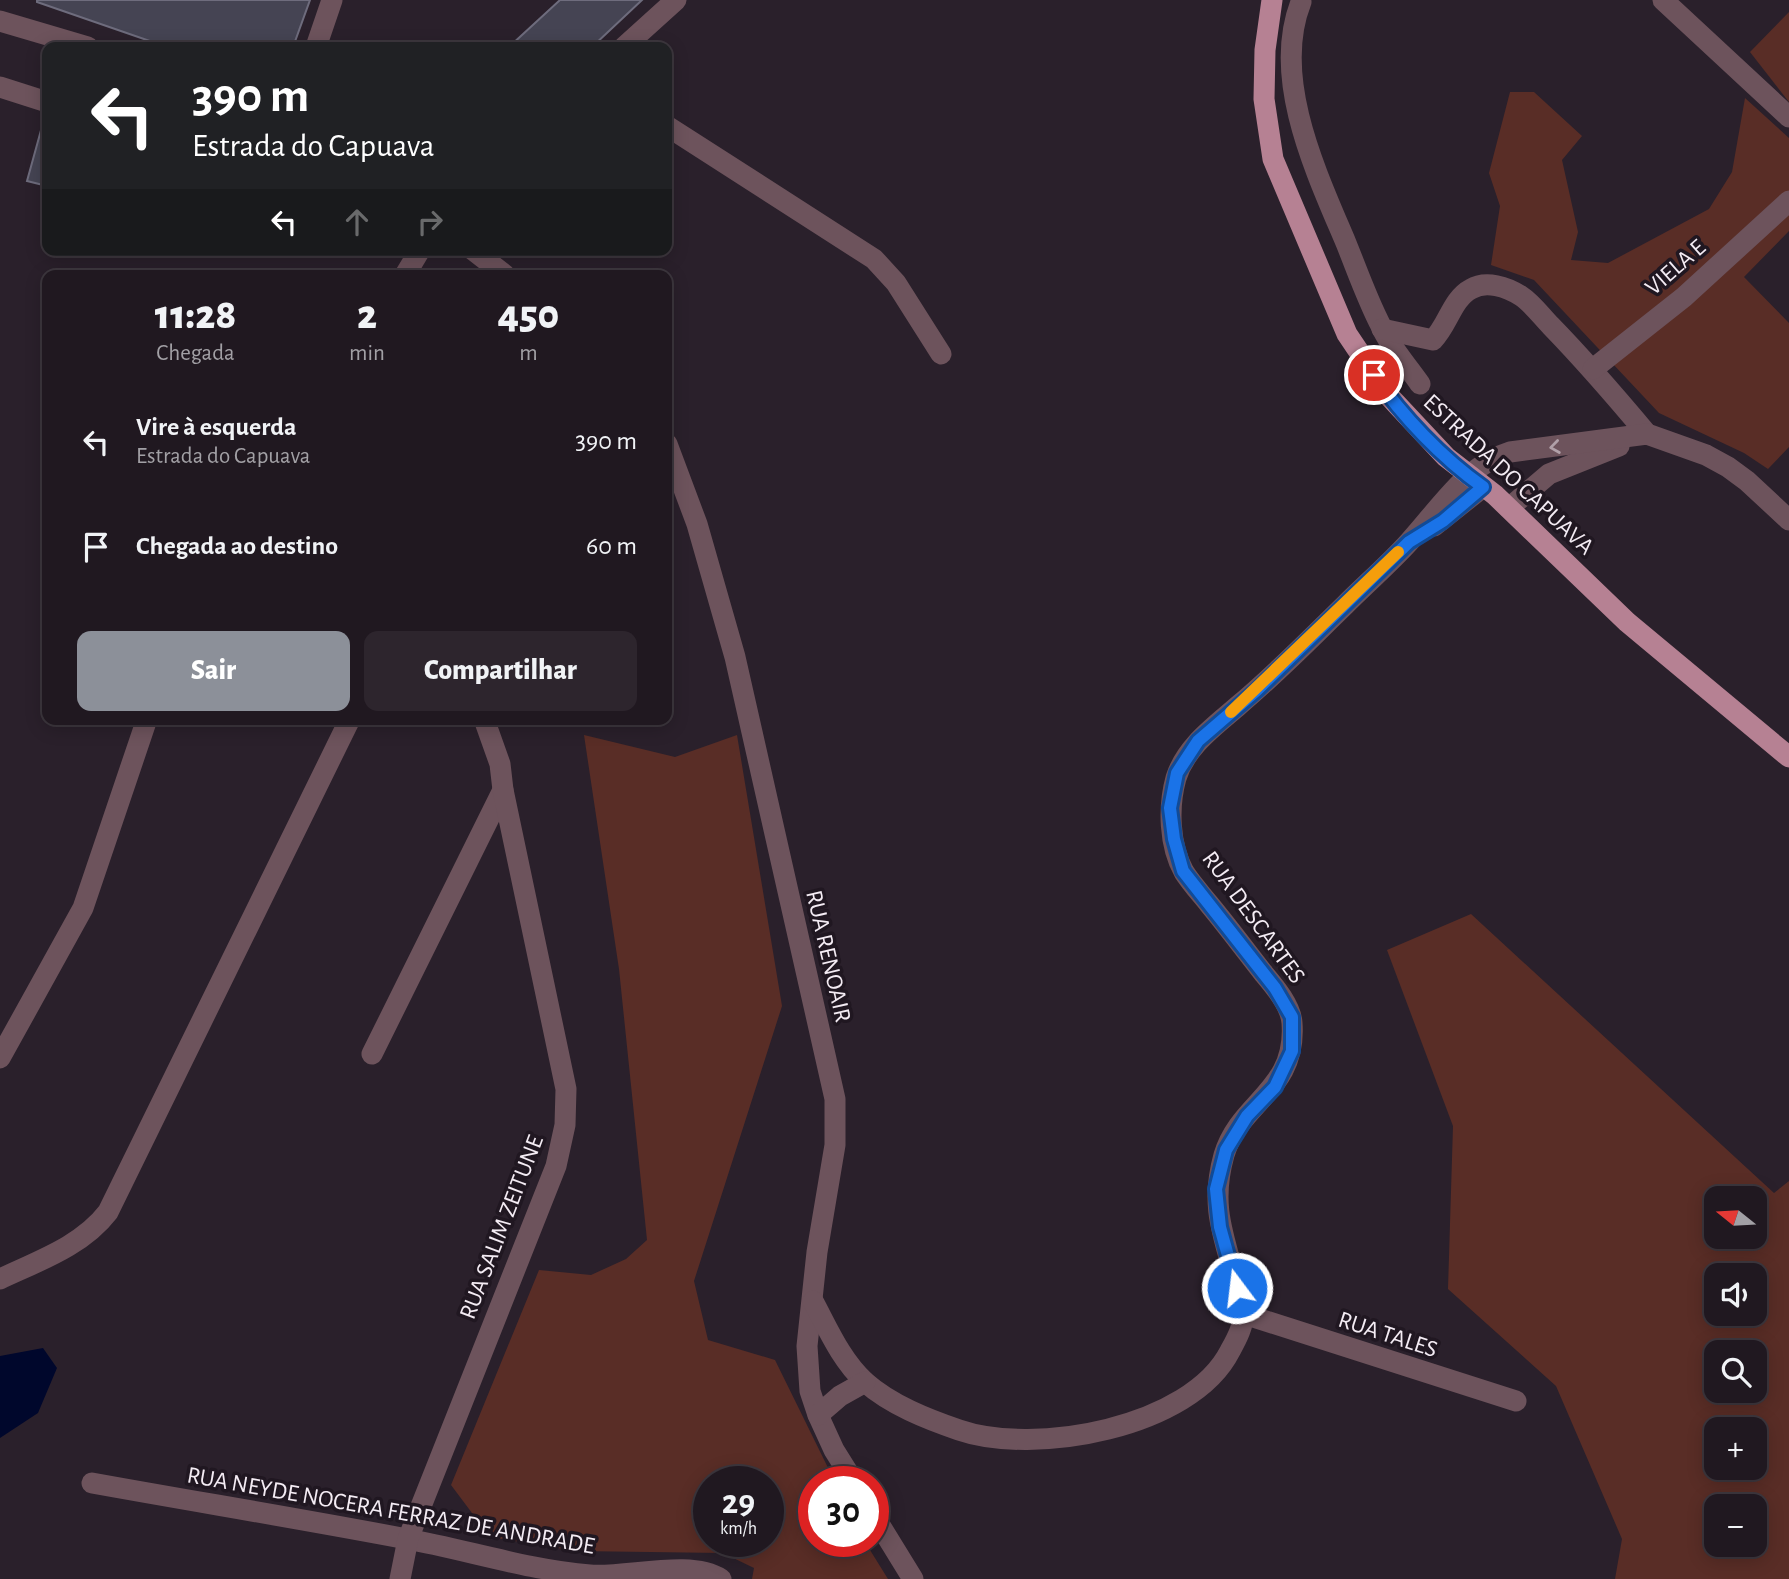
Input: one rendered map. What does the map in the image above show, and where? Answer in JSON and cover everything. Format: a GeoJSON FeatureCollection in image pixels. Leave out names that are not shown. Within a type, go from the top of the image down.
{"type":"FeatureCollection","features":[{"type":"Feature","properties":{"kind":"main road","name":"ESTRADA DO CAPUAVA"},"geometry":{"type":"LineString","coordinates":[[1272,0],[1265,50],[1264,99],[1273,159],[1298,224],[1347,334],[1388,395],[1475,482],[1509,508],[1627,622],[1789,757]]}},
{"type":"Feature","properties":{"kind":"street"},"geometry":{"type":"LineString","coordinates":[[318,42],[332,0]]}},
{"type":"Feature","properties":{"kind":"street"},"geometry":{"type":"LineString","coordinates":[[630,42],[676,0]]}},
{"type":"Feature","properties":{"kind":"street"},"geometry":{"type":"LineString","coordinates":[[1663,0],[1789,117]]}},
{"type":"Feature","properties":{"kind":"street"},"geometry":{"type":"LineString","coordinates":[[1301,2],[1296,15],[1292,51],[1301,128],[1315,169],[1382,329],[1420,384]]}},
{"type":"Feature","properties":{"kind":"street"},"geometry":{"type":"LineString","coordinates":[[0,21],[71,42]]}},
{"type":"Feature","properties":{"kind":"street"},"geometry":{"type":"LineString","coordinates":[[0,87],[42,100]]}},
{"type":"Feature","properties":{"kind":"street"},"geometry":{"type":"LineString","coordinates":[[672,129],[874,260],[896,283],[941,354]]}},
{"type":"Feature","properties":{"kind":"street","name":"VIELA E"},"geometry":{"type":"LineString","coordinates":[[1593,369],[1684,297],[1789,201]]}},
{"type":"Feature","properties":{"kind":"street"},"geometry":{"type":"LineString","coordinates":[[481,256],[499,270]]}},
{"type":"Feature","properties":{"kind":"street"},"geometry":{"type":"LineString","coordinates":[[1382,329],[1433,340],[1442,331],[1456,303],[1469,289],[1486,283],[1522,297],[1593,369],[1647,434],[1706,455],[1728,467],[1789,520]]}},
{"type":"Feature","properties":{"kind":"street"},"geometry":{"type":"LineString","coordinates":[[1509,508],[1549,474],[1647,434]]}},
{"type":"Feature","properties":{"kind":"street","name":"RUA DESCARTES"},"geometry":{"type":"LineString","coordinates":[[1244,1314],[1220,1227],[1216,1189],[1226,1150],[1247,1116],[1275,1087],[1292,1051],[1292,1017],[1275,988],[1183,871],[1174,839],[1170,808],[1177,773],[1198,741],[1257,690],[1409,542],[1443,521],[1496,457],[1510,452],[1647,434]]}},
{"type":"Feature","properties":{"kind":"street","name":"RUA RENOAIR"},"geometry":{"type":"LineString","coordinates":[[672,457],[697,524],[735,657],[835,1099],[835,1145],[817,1252],[807,1346],[810,1391],[818,1415],[844,1466]]}},
{"type":"Feature","properties":{"kind":"street"},"geometry":{"type":"LineString","coordinates":[[0,1058],[83,908],[146,725]]}},
{"type":"Feature","properties":{"kind":"street"},"geometry":{"type":"LineString","coordinates":[[0,1279],[62,1250],[96,1227],[108,1212],[347,725]]}},
{"type":"Feature","properties":{"kind":"street","name":"RUA SALIM ZEITUNE"},"geometry":{"type":"LineString","coordinates":[[400,1579],[408,1539],[556,1166],[564,1135],[566,1089],[503,790],[500,764],[486,725]]}},
{"type":"Feature","properties":{"kind":"street"},"geometry":{"type":"LineString","coordinates":[[372,1054],[503,790]]}},
{"type":"Feature","properties":{"kind":"street"},"geometry":{"type":"LineString","coordinates":[[813,1301],[837,1347],[865,1382],[925,1418],[965,1432],[1006,1438],[1071,1437],[1142,1418],[1186,1397],[1208,1380],[1226,1360],[1237,1338],[1244,1314]]}},
{"type":"Feature","properties":{"kind":"street","name":"RUA TALES"},"geometry":{"type":"LineString","coordinates":[[1244,1314],[1516,1401]]}},
{"type":"Feature","properties":{"kind":"street"},"geometry":{"type":"LineString","coordinates":[[818,1415],[840,1396],[865,1382]]}},
{"type":"Feature","properties":{"kind":"street","name":"RUA NEYDE NOCERA FERRAZ DE ANDRADE"},"geometry":{"type":"LineString","coordinates":[[92,1483],[408,1539],[576,1573],[607,1575],[694,1570],[714,1574],[721,1579]]}},
{"type":"Feature","properties":{"kind":"street"},"geometry":{"type":"LineString","coordinates":[[889,1540],[913,1579]]}},
{"type":"Feature","properties":{"kind":"shaded area"},"geometry":{"type":"Polygon","coordinates":[[[1789,12],[1789,102],[1750,52],[1789,12]]]}},
{"type":"Feature","properties":{"kind":"shaded area"},"geometry":{"type":"Polygon","coordinates":[[[1510,92],[1534,92],[1582,136],[1562,160],[1578,232],[1571,260],[1608,263],[1709,209],[1732,172],[1745,98],[1789,138],[1789,231],[1744,277],[1789,323],[1789,447],[1768,469],[1744,453],[1659,413],[1534,280],[1491,265],[1500,206],[1489,173],[1510,92]]]}},
{"type":"Feature","properties":{"kind":"shaded area"},"geometry":{"type":"Polygon","coordinates":[[[584,735],[675,757],[737,735],[782,1006],[694,1281],[708,1340],[775,1360],[827,1466],[798,1466],[798,1557],[874,1557],[888,1579],[752,1579],[754,1568],[731,1557],[784,1557],[784,1466],[693,1466],[693,1553],[576,1551],[490,1537],[451,1485],[539,1270],[591,1275],[626,1259],[647,1240],[619,969],[584,735]]]}},
{"type":"Feature","properties":{"kind":"shaded area"},"geometry":{"type":"Polygon","coordinates":[[[1471,914],[1766,1186],[1704,1186],[1704,1250],[1768,1250],[1768,1187],[1774,1193],[1789,1181],[1789,1579],[1615,1579],[1622,1539],[1556,1386],[1448,1289],[1453,1126],[1387,950],[1471,914]]]}},
{"type":"Feature","properties":{"kind":"water"},"geometry":{"type":"Polygon","coordinates":[[[43,1348],[57,1368],[38,1413],[0,1438],[0,1356],[43,1348]]]}},
{"type":"Feature","properties":{"kind":"building"},"geometry":{"type":"Polygon","coordinates":[[[310,0],[295,42],[153,42],[37,2],[310,0]]]}},
{"type":"Feature","properties":{"kind":"building"},"geometry":{"type":"Polygon","coordinates":[[[560,0],[642,0],[597,42],[514,42],[560,0]]]}},
{"type":"Feature","properties":{"kind":"building"},"geometry":{"type":"Polygon","coordinates":[[[42,127],[42,185],[27,181],[42,127]]]}},
{"type":"Feature","properties":{"kind":"slow traffic"},"geometry":{"type":"LineString","coordinates":[[1231,712],[1275,673],[1398,552]]}},
{"type":"Feature","properties":{"kind":"route"},"geometry":{"type":"LineString","coordinates":[[1237,1288],[1220,1227],[1216,1189],[1226,1150],[1247,1116],[1275,1087],[1292,1051],[1292,1017],[1275,988],[1183,871],[1174,839],[1170,808],[1177,773],[1198,741],[1257,690],[1409,542],[1443,521],[1483,487],[1446,457],[1388,395],[1374,375]]}}]}
